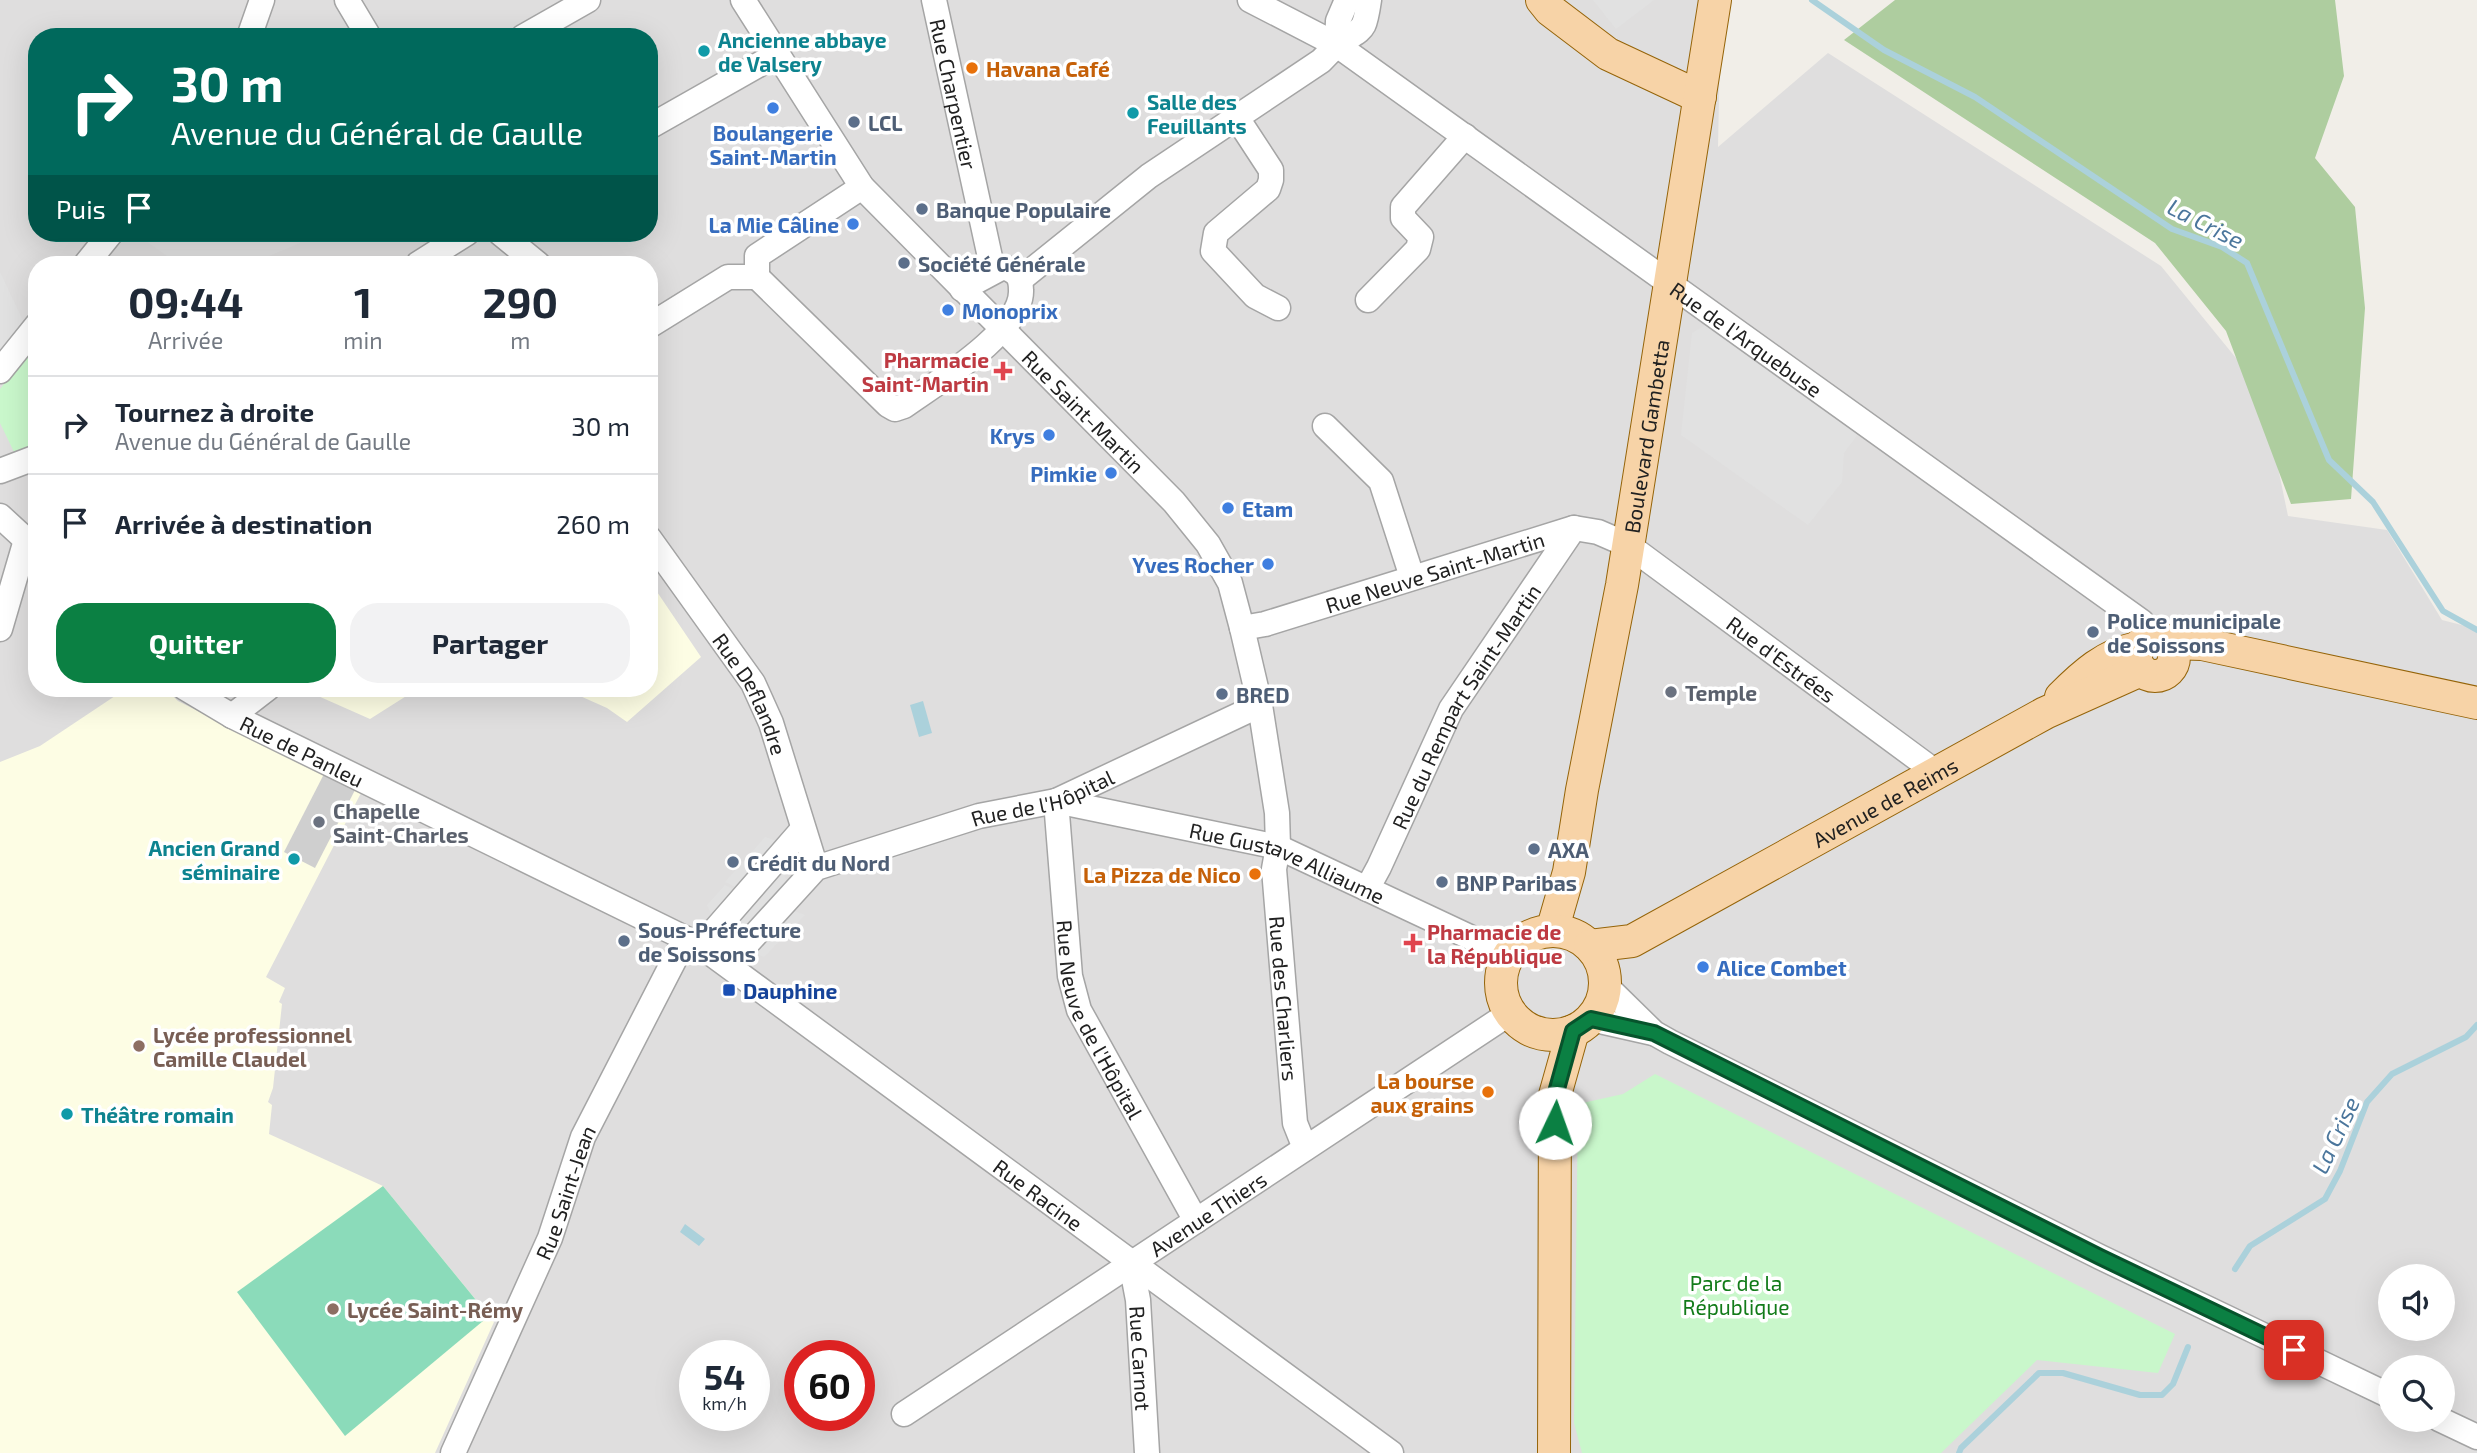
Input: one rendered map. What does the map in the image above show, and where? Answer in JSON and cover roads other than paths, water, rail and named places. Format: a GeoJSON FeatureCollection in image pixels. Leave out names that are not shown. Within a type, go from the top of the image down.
{"type":"FeatureCollection","features":[{"type":"Feature","properties":{"kind":"main road"},"geometry":{"type":"LineString","coordinates":[[1542,0],[1550,10],[1608,54],[1700,97]]}},
{"type":"Feature","properties":{"kind":"main road","name":"Boulevard Gambetta"},"geometry":{"type":"LineString","coordinates":[[1574,938],[1569,872],[1628,545],[1715,0]]}},
{"type":"Feature","properties":{"kind":"main road"},"geometry":{"type":"LineString","coordinates":[[2154,652],[2202,644],[2477,704]]}},
{"type":"Feature","properties":{"kind":"main road","name":"Avenue de Reims"},"geometry":{"type":"LineString","coordinates":[[1605,980],[1632,941],[2045,713],[2088,671],[2118,652],[2154,652]]}},
{"type":"Feature","properties":{"kind":"main road"},"geometry":{"type":"LineString","coordinates":[[1554,1453],[1555,1096],[1582,1025],[1601,1003],[1605,980],[1600,959],[1574,938],[1535,934],[1520,943],[1508,955],[1501,974],[1502,995],[1522,1023],[1555,1096]]}},
{"type":"Feature","properties":{"kind":"main road","name":"Avenue de Reims"},"geometry":{"type":"LineString","coordinates":[[1574,938],[1632,941]]}},
{"type":"Feature","properties":{"kind":"main road"},"geometry":{"type":"LineString","coordinates":[[1522,1023],[1547,1035],[1560,1035],[1582,1025]]}},
{"type":"Feature","properties":{"kind":"street"},"geometry":{"type":"LineString","coordinates":[[252,28],[262,0]]}},
{"type":"Feature","properties":{"kind":"street"},"geometry":{"type":"LineString","coordinates":[[347,0],[364,28]]}},
{"type":"Feature","properties":{"kind":"street"},"geometry":{"type":"LineString","coordinates":[[531,28],[546,10],[588,0]]}},
{"type":"Feature","properties":{"kind":"street","name":"Rue Saint-Martin"},"geometry":{"type":"LineString","coordinates":[[743,0],[862,187],[1174,502],[1208,544],[1230,583],[1260,705],[1277,813],[1278,847]]}},
{"type":"Feature","properties":{"kind":"street","name":"Rue Charpentier"},"geometry":{"type":"LineString","coordinates":[[934,0],[993,271]]}},
{"type":"Feature","properties":{"kind":"street","name":"Rue de l'Arquebuse"},"geometry":{"type":"LineString","coordinates":[[1250,0],[1338,45],[2142,622],[2154,652]]}},
{"type":"Feature","properties":{"kind":"street"},"geometry":{"type":"LineString","coordinates":[[1338,45],[1338,21],[1347,0]]}},
{"type":"Feature","properties":{"kind":"street"},"geometry":{"type":"LineString","coordinates":[[1021,279],[1149,176],[1321,61],[1338,45],[1358,34],[1366,21],[1369,0]]}},
{"type":"Feature","properties":{"kind":"street"},"geometry":{"type":"LineString","coordinates":[[658,122],[776,55]]}},
{"type":"Feature","properties":{"kind":"street"},"geometry":{"type":"LineString","coordinates":[[1237,118],[1271,170],[1272,180],[1268,189],[1216,233],[1213,251],[1255,296],[1278,308]]}},
{"type":"Feature","properties":{"kind":"street"},"geometry":{"type":"LineString","coordinates":[[1368,300],[1418,249],[1421,237],[1404,218],[1402,207],[1465,136]]}},
{"type":"Feature","properties":{"kind":"street"},"geometry":{"type":"LineString","coordinates":[[757,278],[757,256],[862,187]]}},
{"type":"Feature","properties":{"kind":"street"},"geometry":{"type":"LineString","coordinates":[[92,256],[104,242]]}},
{"type":"Feature","properties":{"kind":"street"},"geometry":{"type":"LineString","coordinates":[[428,254],[450,242]]}},
{"type":"Feature","properties":{"kind":"street"},"geometry":{"type":"LineString","coordinates":[[511,242],[528,256]]}},
{"type":"Feature","properties":{"kind":"street"},"geometry":{"type":"LineString","coordinates":[[658,320],[728,277],[757,278],[895,409],[904,406],[988,345],[1016,313],[1022,300],[1021,279],[1014,271],[1003,267],[962,289]]}},
{"type":"Feature","properties":{"kind":"street"},"geometry":{"type":"LineString","coordinates":[[0,371],[28,336]]}},
{"type":"Feature","properties":{"kind":"street"},"geometry":{"type":"LineString","coordinates":[[1325,426],[1381,481],[1412,577]]}},
{"type":"Feature","properties":{"kind":"street"},"geometry":{"type":"LineString","coordinates":[[0,471],[28,460]]}},
{"type":"Feature","properties":{"kind":"street"},"geometry":{"type":"LineString","coordinates":[[0,516],[28,542]]}},
{"type":"Feature","properties":{"kind":"street","name":"Rue Neuve Saint-Martin"},"geometry":{"type":"LineString","coordinates":[[1242,628],[1265,624],[1574,528],[1598,532],[1628,545]]}},
{"type":"Feature","properties":{"kind":"street","name":"Rue du Rempart Saint-Martin"},"geometry":{"type":"LineString","coordinates":[[1367,889],[1451,709],[1574,528]]}},
{"type":"Feature","properties":{"kind":"street","name":"Rue d'Estrées"},"geometry":{"type":"LineString","coordinates":[[1628,545],[1937,773]]}},
{"type":"Feature","properties":{"kind":"street","name":"Rue Deflandre"},"geometry":{"type":"LineString","coordinates":[[658,551],[753,683],[771,723],[817,868]]}},
{"type":"Feature","properties":{"kind":"street"},"geometry":{"type":"LineString","coordinates":[[0,629],[28,553]]}},
{"type":"Feature","properties":{"kind":"street","name":"Rue de Panleu"},"geometry":{"type":"LineString","coordinates":[[200,697],[232,716],[693,942]]}},
{"type":"Feature","properties":{"kind":"street"},"geometry":{"type":"LineString","coordinates":[[232,716],[256,697]]}},
{"type":"Feature","properties":{"kind":"street","name":"Rue de l'Hôpital"},"geometry":{"type":"LineString","coordinates":[[817,868],[979,816],[1056,801],[1260,705]]}},
{"type":"Feature","properties":{"kind":"street","name":"Rue Gustave Alliaume"},"geometry":{"type":"LineString","coordinates":[[1056,801],[1278,847],[1508,955]]}},
{"type":"Feature","properties":{"kind":"street","name":"Rue Neuve de l'Hôpital"},"geometry":{"type":"LineString","coordinates":[[1056,801],[1070,976],[1079,1010],[1196,1221]]}},
{"type":"Feature","properties":{"kind":"street","name":"Rue Saint-Jean"},"geometry":{"type":"LineString","coordinates":[[453,1453],[550,1238],[583,1137],[693,942],[803,829]]}},
{"type":"Feature","properties":{"kind":"street","name":"Rue des Charliers"},"geometry":{"type":"LineString","coordinates":[[1278,847],[1274,869],[1295,1123],[1305,1148]]}},
{"type":"Feature","properties":{"kind":"street"},"geometry":{"type":"LineString","coordinates":[[693,942],[724,950],[743,948],[817,868]]}},
{"type":"Feature","properties":{"kind":"street","name":"Rue Racine"},"geometry":{"type":"LineString","coordinates":[[693,942],[1391,1453]]}},
{"type":"Feature","properties":{"kind":"street"},"geometry":{"type":"LineString","coordinates":[[743,948],[750,982]]}},
{"type":"Feature","properties":{"kind":"street"},"geometry":{"type":"LineString","coordinates":[[1605,980],[1654,1033]]}},
{"type":"Feature","properties":{"kind":"street","name":"Avenue Thiers"},"geometry":{"type":"LineString","coordinates":[[904,1414],[1305,1148],[1522,1023]]}},
{"type":"Feature","properties":{"kind":"street"},"geometry":{"type":"LineString","coordinates":[[1582,1025],[1654,1033],[2100,1257],[2378,1390]]}},
{"type":"Feature","properties":{"kind":"street","name":"Rue Carnot"},"geometry":{"type":"LineString","coordinates":[[1131,1263],[1138,1300],[1147,1453]]}},
{"type":"Feature","properties":{"kind":"street"},"geometry":{"type":"LineString","coordinates":[[2455,1427],[2477,1437]]}},
{"type":"Feature","properties":{"kind":"water"},"geometry":{"type":"Polygon","coordinates":[[[923,701],[932,733],[919,737],[910,705],[923,701]]]}},
{"type":"Feature","properties":{"kind":"water"},"geometry":{"type":"Polygon","coordinates":[[[685,1224],[705,1239],[699,1246],[680,1232],[685,1224]]]}},
{"type":"Feature","properties":{"kind":"waterway","name":"La Crise"},"geometry":{"type":"LineString","coordinates":[[1812,0],[1884,50],[1975,97],[2172,229],[2222,247],[2247,263],[2329,460],[2373,502],[2443,611],[2477,630]]}},
{"type":"Feature","properties":{"kind":"waterway","name":"La Crise"},"geometry":{"type":"LineString","coordinates":[[2235,1269],[2250,1246],[2325,1199],[2340,1171],[2367,1102],[2392,1074],[2466,1037],[2477,1025]]}},
{"type":"Feature","properties":{"kind":"waterway","name":"La Crise"},"geometry":{"type":"LineString","coordinates":[[1959,1453],[1961,1448],[2039,1373],[2063,1373],[2140,1395],[2162,1395],[2173,1384],[2188,1347]]}},
{"type":"Feature","properties":{"kind":"place","name":"Ancienne abbaye de Valsery"},"geometry":{"type":"Point","coordinates":[704,51]}},
{"type":"Feature","properties":{"kind":"place","name":"Havana Café"},"geometry":{"type":"Point","coordinates":[972,68]}},
{"type":"Feature","properties":{"kind":"place","name":"Boulangerie Saint-Martin"},"geometry":{"type":"Point","coordinates":[773,108]}},
{"type":"Feature","properties":{"kind":"place","name":"Salle des Feuillants"},"geometry":{"type":"Point","coordinates":[1133,113]}},
{"type":"Feature","properties":{"kind":"place","name":"LCL"},"geometry":{"type":"Point","coordinates":[854,122]}},
{"type":"Feature","properties":{"kind":"place","name":"Banque Populaire"},"geometry":{"type":"Point","coordinates":[922,209]}},
{"type":"Feature","properties":{"kind":"place","name":"La Mie Câline"},"geometry":{"type":"Point","coordinates":[853,224]}},
{"type":"Feature","properties":{"kind":"place","name":"Société Générale"},"geometry":{"type":"Point","coordinates":[904,263]}},
{"type":"Feature","properties":{"kind":"place","name":"Monoprix"},"geometry":{"type":"Point","coordinates":[948,310]}},
{"type":"Feature","properties":{"kind":"place","name":"Pharmacie Saint-Martin"},"geometry":{"type":"Point","coordinates":[1003,371]}},
{"type":"Feature","properties":{"kind":"place","name":"Krys"},"geometry":{"type":"Point","coordinates":[1049,435]}},
{"type":"Feature","properties":{"kind":"place","name":"Pimkie"},"geometry":{"type":"Point","coordinates":[1111,473]}},
{"type":"Feature","properties":{"kind":"place","name":"Etam"},"geometry":{"type":"Point","coordinates":[1228,508]}},
{"type":"Feature","properties":{"kind":"place","name":"Yves Rocher"},"geometry":{"type":"Point","coordinates":[1268,564]}},
{"type":"Feature","properties":{"kind":"place","name":"Police municipale de Soissons"},"geometry":{"type":"Point","coordinates":[2093,632]}},
{"type":"Feature","properties":{"kind":"place","name":"Temple"},"geometry":{"type":"Point","coordinates":[1671,692]}},
{"type":"Feature","properties":{"kind":"place","name":"BRED"},"geometry":{"type":"Point","coordinates":[1222,694]}},
{"type":"Feature","properties":{"kind":"place","name":"Chapelle Saint-Charles"},"geometry":{"type":"Point","coordinates":[319,822]}},
{"type":"Feature","properties":{"kind":"place","name":"AXA"},"geometry":{"type":"Point","coordinates":[1534,849]}},
{"type":"Feature","properties":{"kind":"place","name":"Ancien Grand séminaire"},"geometry":{"type":"Point","coordinates":[294,859]}},
{"type":"Feature","properties":{"kind":"place","name":"Crédit du Nord"},"geometry":{"type":"Point","coordinates":[733,862]}},
{"type":"Feature","properties":{"kind":"place","name":"La Pizza de Nico"},"geometry":{"type":"Point","coordinates":[1255,874]}},
{"type":"Feature","properties":{"kind":"place","name":"BNP Paribas"},"geometry":{"type":"Point","coordinates":[1442,882]}},
{"type":"Feature","properties":{"kind":"place","name":"Sous-Préfecture de Soissons"},"geometry":{"type":"Point","coordinates":[624,941]}},
{"type":"Feature","properties":{"kind":"place","name":"Pharmacie de la République"},"geometry":{"type":"Point","coordinates":[1413,943]}},
{"type":"Feature","properties":{"kind":"place","name":"Alice Combet"},"geometry":{"type":"Point","coordinates":[1703,967]}},
{"type":"Feature","properties":{"kind":"place","name":"Dauphine"},"geometry":{"type":"Point","coordinates":[729,990]}},
{"type":"Feature","properties":{"kind":"place","name":"Lycée professionnel Camille Claudel"},"geometry":{"type":"Point","coordinates":[139,1046]}},
{"type":"Feature","properties":{"kind":"place","name":"La bourse aux grains"},"geometry":{"type":"Point","coordinates":[1488,1092]}},
{"type":"Feature","properties":{"kind":"place","name":"Théâtre romain"},"geometry":{"type":"Point","coordinates":[67,1114]}},
{"type":"Feature","properties":{"kind":"place","name":"Lycée Saint-Rémy"},"geometry":{"type":"Point","coordinates":[333,1309]}},
{"type":"Feature","properties":{"kind":"park label","name":"Parc de la République"},"geometry":{"type":"Point","coordinates":[1736,1294]}}]}
